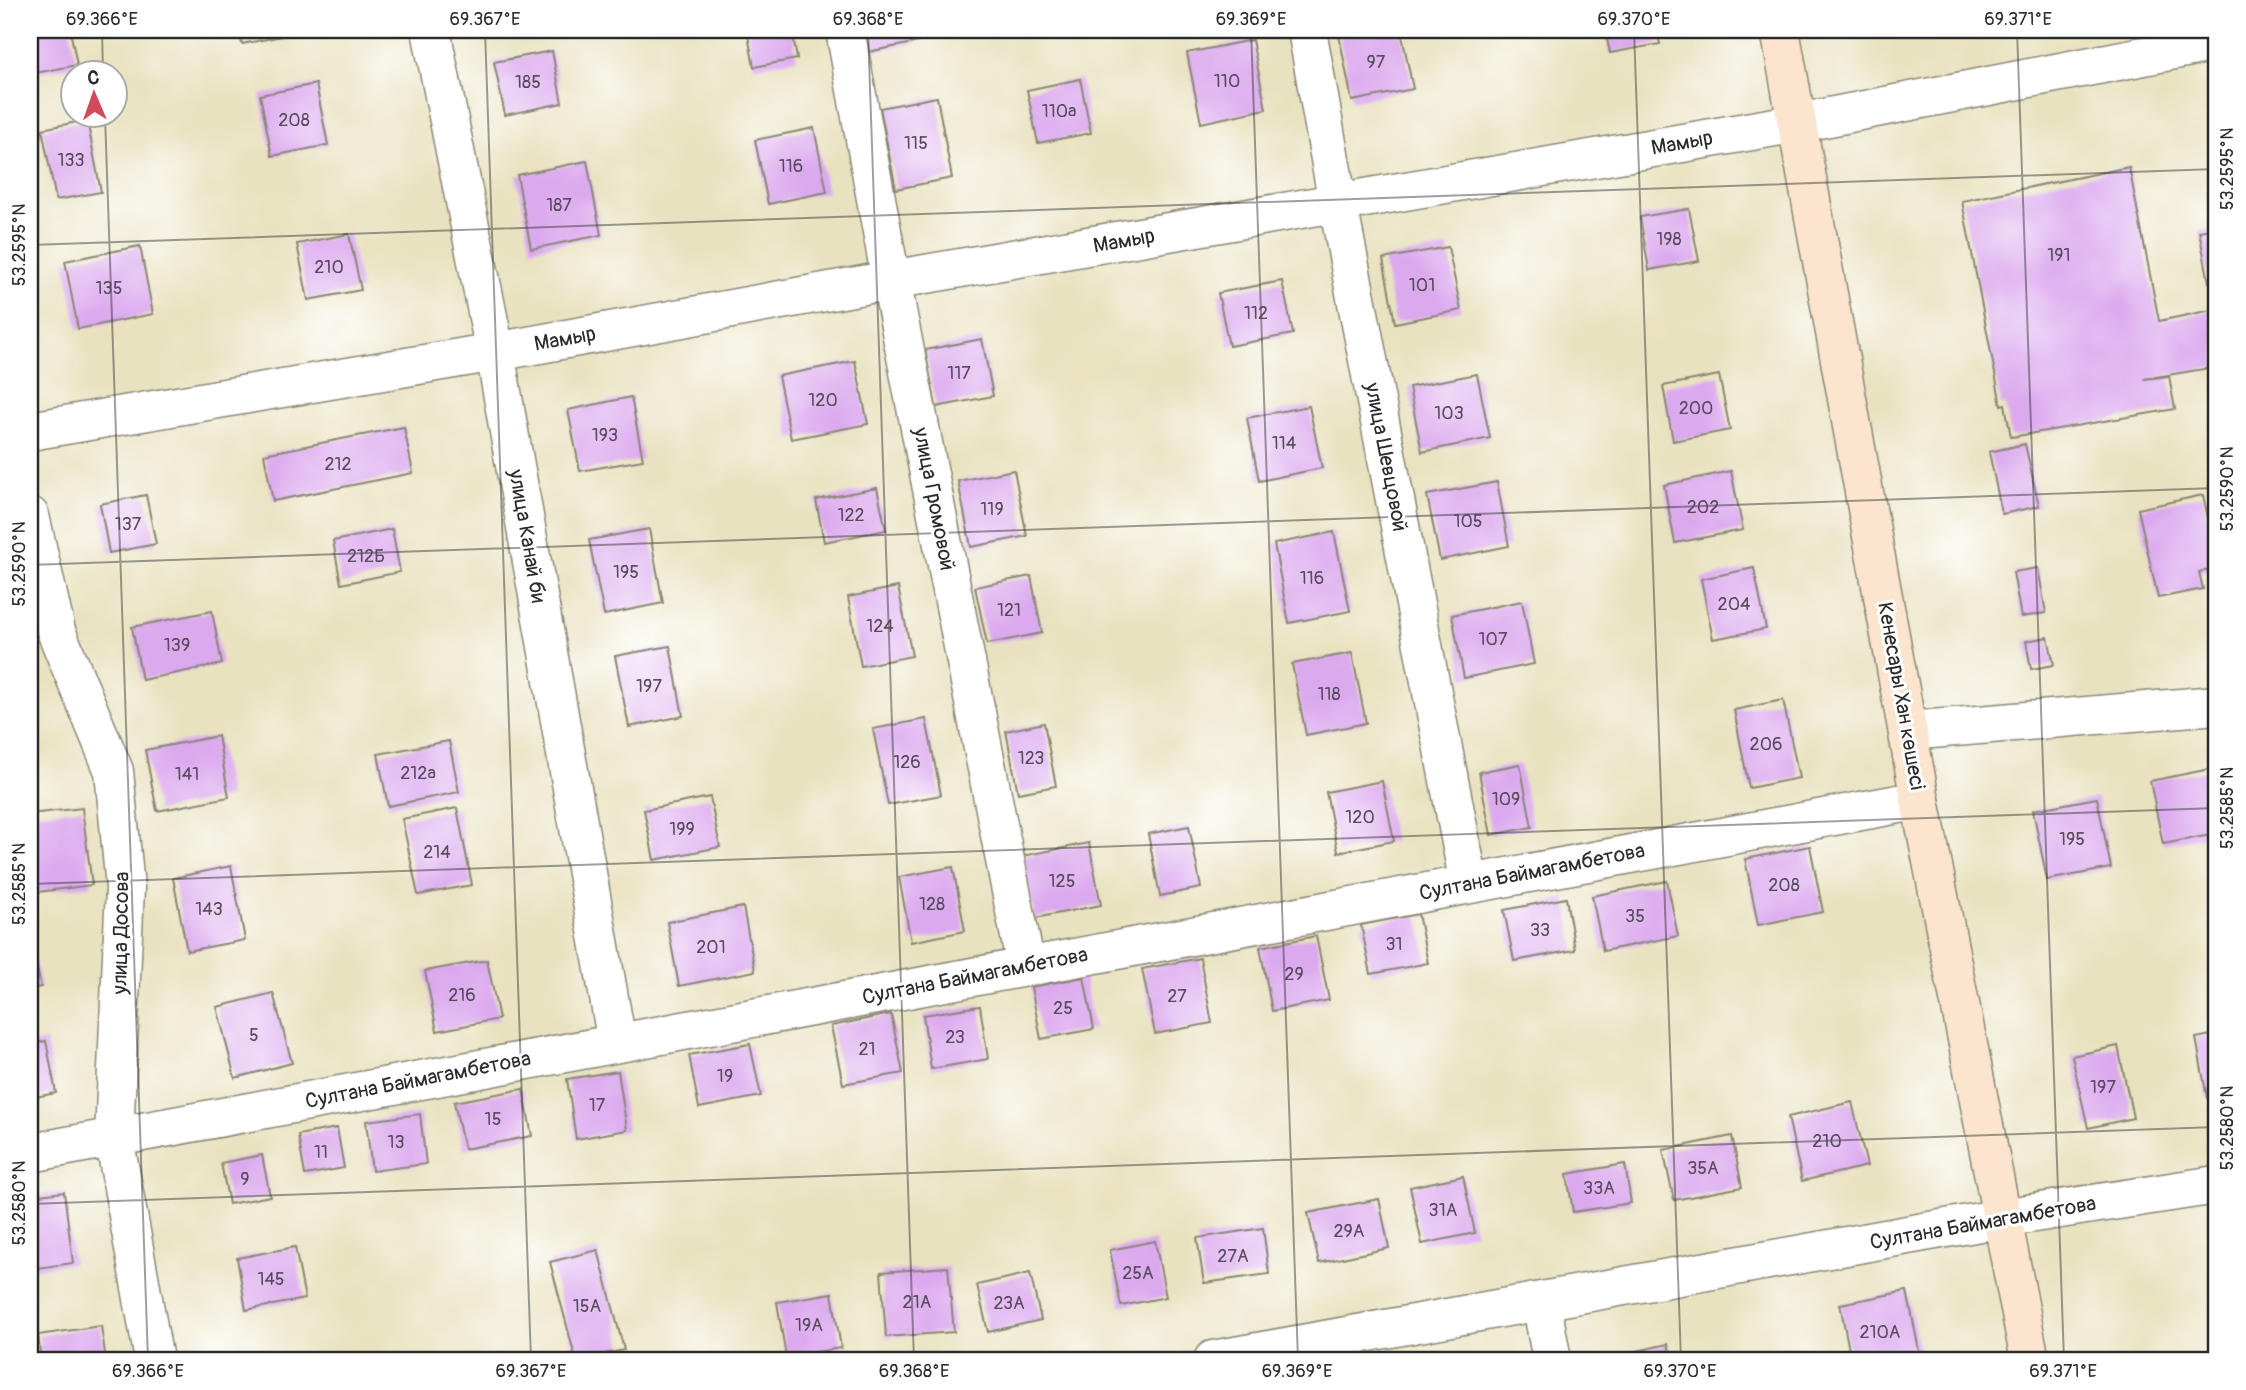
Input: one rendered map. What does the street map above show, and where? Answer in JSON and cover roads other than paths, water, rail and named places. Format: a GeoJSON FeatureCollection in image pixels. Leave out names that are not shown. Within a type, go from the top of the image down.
{"type":"FeatureCollection","features":[{"type":"Feature","properties":{"kind":"main road","name":"Кенесары Хан көшесі"},"geometry":{"type":"LineString","coordinates":[[1780,30],[1920,800],[2030,1360]]}},
{"type":"Feature","properties":{"kind":"street","name":"улица Канай би"},"geometry":{"type":"LineString","coordinates":[[431,30],[495,352],[617,1043]]}},
{"type":"Feature","properties":{"kind":"street","name":"улица Громовой"},"geometry":{"type":"LineString","coordinates":[[845,30],[891,280],[1026,967]]}},
{"type":"Feature","properties":{"kind":"street","name":"улица Шевцовой"},"geometry":{"type":"LineString","coordinates":[[1307,30],[1469,884]]}},
{"type":"Feature","properties":{"kind":"street","name":"Мамыр"},"geometry":{"type":"LineString","coordinates":[[30,430],[495,352],[891,280],[1798,123],[2216,42]]}},
{"type":"Feature","properties":{"kind":"street","name":"улица Досова"},"geometry":{"type":"LineString","coordinates":[[30,516],[56,631],[114,771],[125,888],[114,1137],[154,1360]]}},
{"type":"Feature","properties":{"kind":"street"},"geometry":{"type":"LineString","coordinates":[[1908,731],[2216,705]]}},
{"type":"Feature","properties":{"kind":"street","name":"Султана Баймагамбетова"},"geometry":{"type":"LineString","coordinates":[[30,1153],[1920,800]]}},
{"type":"Feature","properties":{"kind":"street","name":"Султана Баймагамбетова"},"geometry":{"type":"LineString","coordinates":[[1213,1360],[2003,1218],[2216,1185]]}},
{"type":"Feature","properties":{"kind":"street"},"geometry":{"type":"LineString","coordinates":[[1541,1301],[1552,1360]]}}]}
